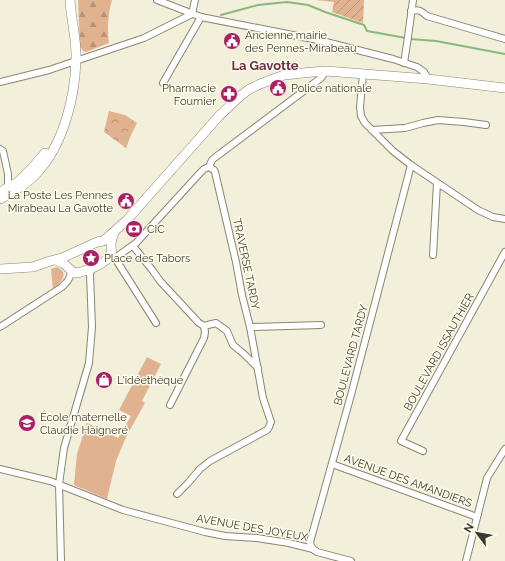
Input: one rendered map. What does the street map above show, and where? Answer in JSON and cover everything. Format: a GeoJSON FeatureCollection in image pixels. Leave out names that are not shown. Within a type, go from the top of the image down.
{"type":"FeatureCollection","features":[{"type":"Feature","properties":{"kind":"main road"},"geometry":{"type":"LineString","coordinates":[[0,198],[16,191],[38,172],[54,151],[69,112],[74,85],[76,61],[69,2]]}},
{"type":"Feature","properties":{"kind":"main road"},"geometry":{"type":"LineString","coordinates":[[56,260],[63,263],[74,273],[92,268],[110,251],[114,232],[129,218],[218,116],[248,90],[260,84],[284,75],[326,71],[428,79],[505,88]]}},
{"type":"Feature","properties":{"kind":"main road"},"geometry":{"type":"LineString","coordinates":[[0,192],[18,182],[34,167],[62,131]]}},
{"type":"Feature","properties":{"kind":"main road"},"geometry":{"type":"LineString","coordinates":[[0,198],[16,187],[18,182]]}},
{"type":"Feature","properties":{"kind":"main road"},"geometry":{"type":"LineString","coordinates":[[0,269],[33,267],[69,256],[97,242],[110,251]]}},
{"type":"Feature","properties":{"kind":"main road"},"geometry":{"type":"LineString","coordinates":[[69,256],[67,261],[70,270]]}},
{"type":"Feature","properties":{"kind":"street"},"geometry":{"type":"LineString","coordinates":[[158,0],[201,17],[318,40],[393,59],[417,67],[424,72],[428,79]]}},
{"type":"Feature","properties":{"kind":"street"},"geometry":{"type":"LineString","coordinates":[[192,14],[195,0]]}},
{"type":"Feature","properties":{"kind":"street"},"geometry":{"type":"LineString","coordinates":[[404,63],[413,0]]}},
{"type":"Feature","properties":{"kind":"street"},"geometry":{"type":"LineString","coordinates":[[411,11],[417,10],[427,16],[505,39]]}},
{"type":"Feature","properties":{"kind":"street"},"geometry":{"type":"LineString","coordinates":[[0,82],[49,70],[144,38],[192,14]]}},
{"type":"Feature","properties":{"kind":"street"},"geometry":{"type":"LineString","coordinates":[[162,83],[201,17]]}},
{"type":"Feature","properties":{"kind":"street"},"geometry":{"type":"LineString","coordinates":[[110,251],[123,253],[133,246],[200,173],[204,169],[209,168],[212,160],[321,78],[326,71]]}},
{"type":"Feature","properties":{"kind":"street"},"geometry":{"type":"LineString","coordinates":[[363,74],[360,107],[361,116],[365,123],[393,151],[411,165],[478,210],[493,217],[505,219]]}},
{"type":"Feature","properties":{"kind":"street"},"geometry":{"type":"LineString","coordinates":[[372,130],[405,128],[438,120],[486,125]]}},
{"type":"Feature","properties":{"kind":"street"},"geometry":{"type":"LineString","coordinates":[[0,149],[3,151],[8,174],[8,188]]}},
{"type":"Feature","properties":{"kind":"street","name":"BOULEVARD TARDY"},"geometry":{"type":"LineString","coordinates":[[313,549],[310,546],[310,542],[411,165]]}},
{"type":"Feature","properties":{"kind":"street","name":"TRAVERSE TARDY"},"geometry":{"type":"LineString","coordinates":[[177,494],[200,469],[210,461],[267,430],[271,422],[263,398],[250,327],[214,170],[209,168]]}},
{"type":"Feature","properties":{"kind":"street"},"geometry":{"type":"LineString","coordinates":[[8,174],[18,182]]}},
{"type":"Feature","properties":{"kind":"street"},"geometry":{"type":"LineString","coordinates":[[433,255],[437,182]]}},
{"type":"Feature","properties":{"kind":"street"},"geometry":{"type":"LineString","coordinates":[[133,246],[160,281],[199,323],[204,326],[216,323],[227,331],[233,345],[258,368]]}},
{"type":"Feature","properties":{"kind":"street"},"geometry":{"type":"LineString","coordinates":[[110,251],[123,253]]}},
{"type":"Feature","properties":{"kind":"street"},"geometry":{"type":"LineString","coordinates":[[110,251],[156,323]]}},
{"type":"Feature","properties":{"kind":"street","name":"BOULEVARD ISSAUTHIER"},"geometry":{"type":"LineString","coordinates":[[423,450],[401,441],[505,252]]}},
{"type":"Feature","properties":{"kind":"street"},"geometry":{"type":"LineString","coordinates":[[61,561],[59,484],[64,448],[90,363],[92,327],[90,274],[92,268]]}},
{"type":"Feature","properties":{"kind":"street"},"geometry":{"type":"LineString","coordinates":[[0,327],[67,283],[70,278],[70,270]]}},
{"type":"Feature","properties":{"kind":"street"},"geometry":{"type":"LineString","coordinates":[[250,327],[321,325]]}},
{"type":"Feature","properties":{"kind":"street"},"geometry":{"type":"LineString","coordinates":[[170,405],[204,338],[204,326]]}},
{"type":"Feature","properties":{"kind":"street"},"geometry":{"type":"LineString","coordinates":[[466,561],[487,478],[505,449]]}},
{"type":"Feature","properties":{"kind":"street","name":"AVENUE DES AMANDIERS"},"geometry":{"type":"LineString","coordinates":[[332,464],[477,517]]}},
{"type":"Feature","properties":{"kind":"street","name":"AVENUE DES JOYEUX"},"geometry":{"type":"LineString","coordinates":[[0,469],[59,484],[122,510],[205,532],[225,536],[257,538],[289,543],[351,561]]}},
{"type":"Feature","properties":{"kind":"green space"},"geometry":{"type":"Polygon","coordinates":[[[78,0],[112,0],[108,21],[109,43],[86,52],[83,51],[80,46],[78,0]]]}},
{"type":"Feature","properties":{"kind":"green space"},"geometry":{"type":"Polygon","coordinates":[[[316,0],[364,0],[363,23],[332,12],[334,2],[316,0]]]}},
{"type":"Feature","properties":{"kind":"green space"},"geometry":{"type":"Polygon","coordinates":[[[109,111],[125,115],[137,123],[126,148],[104,132],[109,111]]]}},
{"type":"Feature","properties":{"kind":"green space"},"geometry":{"type":"Polygon","coordinates":[[[57,267],[61,269],[64,275],[59,284],[53,289],[51,269],[57,267]]]}},
{"type":"Feature","properties":{"kind":"green space"},"geometry":{"type":"Polygon","coordinates":[[[147,357],[161,364],[142,401],[145,403],[126,437],[116,461],[107,499],[74,485],[77,454],[87,423],[118,438],[131,416],[119,410],[147,357]]]}},
{"type":"Feature","properties":{"kind":"waterway"},"geometry":{"type":"LineString","coordinates":[[221,15],[258,5],[287,2],[308,5],[364,25],[367,31],[406,38]]}},
{"type":"Feature","properties":{"kind":"waterway"},"geometry":{"type":"LineString","coordinates":[[410,39],[436,41],[505,54]]}},
{"type":"Feature","properties":{"kind":"place","name":"Ancienne mairie des Pennes-Mirabeau"},"geometry":{"type":"Point","coordinates":[232,41]}},
{"type":"Feature","properties":{"kind":"place","name":"Police nationale"},"geometry":{"type":"Point","coordinates":[278,88]}},
{"type":"Feature","properties":{"kind":"place","name":"Pharmacie Fournier"},"geometry":{"type":"Point","coordinates":[229,94]}},
{"type":"Feature","properties":{"kind":"place","name":"La Poste Les Pennes Mirabeau La Gavotte"},"geometry":{"type":"Point","coordinates":[126,201]}},
{"type":"Feature","properties":{"kind":"place","name":"CIC"},"geometry":{"type":"Point","coordinates":[134,229]}},
{"type":"Feature","properties":{"kind":"place","name":"Place des Tabors"},"geometry":{"type":"Point","coordinates":[91,258]}},
{"type":"Feature","properties":{"kind":"place","name":"L'idéethèque"},"geometry":{"type":"Point","coordinates":[104,380]}},
{"type":"Feature","properties":{"kind":"place","name":"École maternelle Claudie Haigneré"},"geometry":{"type":"Point","coordinates":[27,423]}},
{"type":"Feature","properties":{"kind":"district","name":"La Gavotte"},"geometry":{"type":"Point","coordinates":[265,65]}}]}
